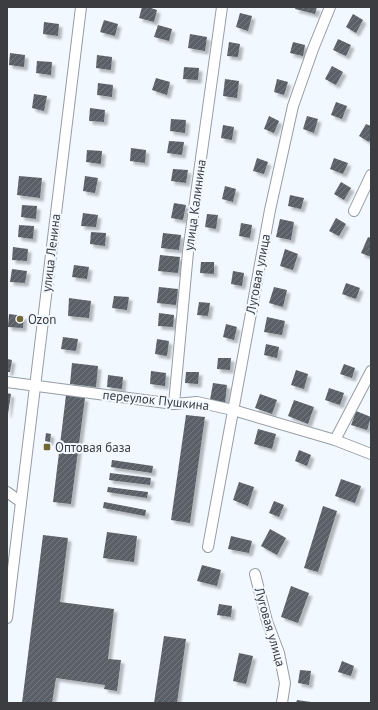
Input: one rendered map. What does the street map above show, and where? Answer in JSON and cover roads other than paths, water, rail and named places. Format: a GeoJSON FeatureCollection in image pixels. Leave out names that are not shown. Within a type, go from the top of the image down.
{"type":"FeatureCollection","features":[{"type":"Feature","properties":{"kind":"street","name":"улица Ленина"},"geometry":{"type":"LineString","coordinates":[[7,618],[81,7]]}},
{"type":"Feature","properties":{"kind":"street","name":"улица Калинина"},"geometry":{"type":"LineString","coordinates":[[174,404],[188,252],[222,7]]}},
{"type":"Feature","properties":{"kind":"street","name":"Луговая улица"},"geometry":{"type":"LineString","coordinates":[[208,547],[270,210],[293,106],[313,49],[330,7]]}},
{"type":"Feature","properties":{"kind":"street"},"geometry":{"type":"LineString","coordinates":[[354,211],[371,175]]}},
{"type":"Feature","properties":{"kind":"street"},"geometry":{"type":"LineString","coordinates":[[335,440],[371,371]]}},
{"type":"Feature","properties":{"kind":"street","name":"переулок Пушкина"},"geometry":{"type":"LineString","coordinates":[[7,382],[174,404],[197,402],[233,410],[335,440],[371,454]]}},
{"type":"Feature","properties":{"kind":"street"},"geometry":{"type":"LineString","coordinates":[[7,492],[21,502]]}},
{"type":"Feature","properties":{"kind":"street","name":"Луговая улица"},"geometry":{"type":"LineString","coordinates":[[254,574],[267,621],[279,652],[285,683],[282,703]]}},
{"type":"Feature","properties":{"kind":"place","name":"Ozon"},"geometry":{"type":"Point","coordinates":[20,319]}},
{"type":"Feature","properties":{"kind":"place","name":"Оптовая база"},"geometry":{"type":"Point","coordinates":[47,447]}}]}
